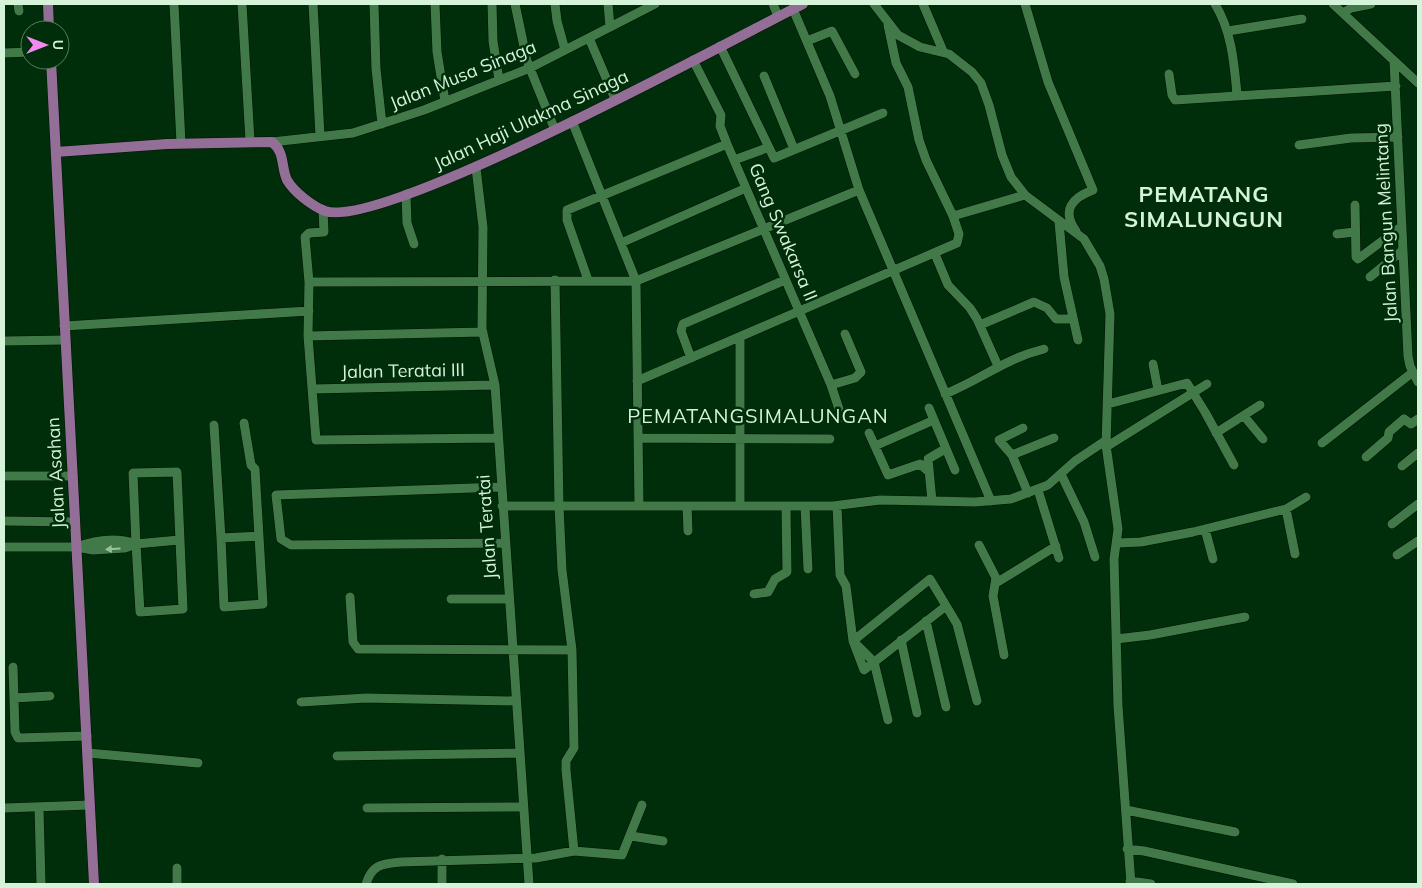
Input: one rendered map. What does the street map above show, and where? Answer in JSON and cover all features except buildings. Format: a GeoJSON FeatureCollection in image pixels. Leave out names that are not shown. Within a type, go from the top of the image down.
{"type":"FeatureCollection","features":[{"type":"Feature","properties":{"kind":"main road"},"geometry":{"type":"LineString","coordinates":[[48,4],[49,20]]}},
{"type":"Feature","properties":{"kind":"main road","name":"Jalan Haji Ulakma Sinaga"},"geometry":{"type":"LineString","coordinates":[[323,210],[333,212],[349,211],[406,194],[476,168],[803,4]]}},
{"type":"Feature","properties":{"kind":"main road","name":"Jalan Asahan"},"geometry":{"type":"LineString","coordinates":[[52,70],[94,884]]}},
{"type":"Feature","properties":{"kind":"main road"},"geometry":{"type":"LineString","coordinates":[[56,152],[181,143],[272,142],[279,150],[288,181],[304,198],[323,210]]}},
{"type":"Feature","properties":{"kind":"street"},"geometry":{"type":"LineString","coordinates":[[174,4],[181,143]]}},
{"type":"Feature","properties":{"kind":"street"},"geometry":{"type":"LineString","coordinates":[[242,4],[250,141]]}},
{"type":"Feature","properties":{"kind":"street"},"geometry":{"type":"LineString","coordinates":[[313,4],[320,136]]}},
{"type":"Feature","properties":{"kind":"street"},"geometry":{"type":"LineString","coordinates":[[374,4],[376,69],[382,124]]}},
{"type":"Feature","properties":{"kind":"street"},"geometry":{"type":"LineString","coordinates":[[435,4],[437,52],[446,101]]}},
{"type":"Feature","properties":{"kind":"street"},"geometry":{"type":"LineString","coordinates":[[492,4],[493,41],[499,80]]}},
{"type":"Feature","properties":{"kind":"street"},"geometry":{"type":"LineString","coordinates":[[515,4],[521,37],[530,68],[555,130]]}},
{"type":"Feature","properties":{"kind":"street"},"geometry":{"type":"LineString","coordinates":[[555,4],[557,21],[566,50]]}},
{"type":"Feature","properties":{"kind":"street"},"geometry":{"type":"LineString","coordinates":[[608,4],[610,27]]}},
{"type":"Feature","properties":{"kind":"street","name":"Jalan Musa Sinaga"},"geometry":{"type":"LineString","coordinates":[[272,142],[353,133],[446,101],[530,68],[655,4]]}},
{"type":"Feature","properties":{"kind":"street"},"geometry":{"type":"LineString","coordinates":[[772,4],[778,16]]}},
{"type":"Feature","properties":{"kind":"street"},"geometry":{"type":"LineString","coordinates":[[874,4],[888,23],[908,42],[920,47],[943,51],[960,62],[981,83],[986,94],[1006,165],[1025,195],[1059,222],[1076,231]]}},
{"type":"Feature","properties":{"kind":"street"},"geometry":{"type":"LineString","coordinates":[[924,4],[943,51]]}},
{"type":"Feature","properties":{"kind":"street"},"geometry":{"type":"LineString","coordinates":[[1025,4],[1048,82],[1093,190],[1076,198],[1072,204],[1069,217],[1076,231],[1088,245],[1100,266],[1108,296],[1110,314],[1106,444],[1116,509],[1114,559],[1116,639],[1127,849],[1130,882],[1150,884]]}},
{"type":"Feature","properties":{"kind":"street"},"geometry":{"type":"LineString","coordinates":[[1215,4],[1228,31],[1237,94]]}},
{"type":"Feature","properties":{"kind":"street"},"geometry":{"type":"LineString","coordinates":[[1333,4],[1418,83]]}},
{"type":"Feature","properties":{"kind":"street"},"geometry":{"type":"LineString","coordinates":[[1343,13],[1351,8],[1371,4]]}},
{"type":"Feature","properties":{"kind":"street"},"geometry":{"type":"LineString","coordinates":[[793,9],[830,96],[859,190],[991,501]]}},
{"type":"Feature","properties":{"kind":"street"},"geometry":{"type":"LineString","coordinates":[[1228,31],[1302,20]]}},
{"type":"Feature","properties":{"kind":"street"},"geometry":{"type":"LineString","coordinates":[[637,382],[957,243],[959,240],[954,216],[926,160],[908,87],[896,63],[888,23]]}},
{"type":"Feature","properties":{"kind":"street"},"geometry":{"type":"LineString","coordinates":[[807,41],[832,31],[855,74]]}},
{"type":"Feature","properties":{"kind":"street"},"geometry":{"type":"LineString","coordinates":[[589,38],[615,99]]}},
{"type":"Feature","properties":{"kind":"street"},"geometry":{"type":"LineString","coordinates":[[720,46],[767,148],[774,158],[883,113]]}},
{"type":"Feature","properties":{"kind":"street"},"geometry":{"type":"LineString","coordinates":[[4,53],[20,52]]}},
{"type":"Feature","properties":{"kind":"street","name":"Gang Swakarsa II"},"geometry":{"type":"LineString","coordinates":[[692,60],[721,115],[720,126],[727,144],[831,385],[842,418]]}},
{"type":"Feature","properties":{"kind":"street","name":"Jalan Bangun Melintang"},"geometry":{"type":"LineString","coordinates":[[1394,61],[1408,356],[1418,382]]}},
{"type":"Feature","properties":{"kind":"street"},"geometry":{"type":"LineString","coordinates":[[1169,74],[1174,99],[1396,86]]}},
{"type":"Feature","properties":{"kind":"street"},"geometry":{"type":"LineString","coordinates":[[764,76],[794,149]]}},
{"type":"Feature","properties":{"kind":"street"},"geometry":{"type":"LineString","coordinates":[[572,121],[636,281],[640,506]]}},
{"type":"Feature","properties":{"kind":"street"},"geometry":{"type":"LineString","coordinates":[[1298,145],[1351,138],[1398,137]]}},
{"type":"Feature","properties":{"kind":"street"},"geometry":{"type":"LineString","coordinates":[[588,280],[566,212],[727,144]]}},
{"type":"Feature","properties":{"kind":"street"},"geometry":{"type":"LineString","coordinates":[[734,160],[767,148]]}},
{"type":"Feature","properties":{"kind":"street","name":"Jalan Teratai"},"geometry":{"type":"LineString","coordinates":[[476,168],[482,216],[483,332],[495,385],[497,438],[529,884]]}},
{"type":"Feature","properties":{"kind":"street"},"geometry":{"type":"LineString","coordinates":[[621,244],[746,188]]}},
{"type":"Feature","properties":{"kind":"street"},"geometry":{"type":"LineString","coordinates":[[310,282],[636,281],[764,231],[859,190]]}},
{"type":"Feature","properties":{"kind":"street"},"geometry":{"type":"LineString","coordinates":[[406,194],[407,223],[414,244]]}},
{"type":"Feature","properties":{"kind":"street"},"geometry":{"type":"LineString","coordinates":[[954,216],[1025,195]]}},
{"type":"Feature","properties":{"kind":"street"},"geometry":{"type":"LineString","coordinates":[[1356,205],[1356,257],[1360,260],[1402,226]]}},
{"type":"Feature","properties":{"kind":"street"},"geometry":{"type":"LineString","coordinates":[[323,210],[324,232],[306,235],[310,282],[308,336],[316,440],[497,438]]}},
{"type":"Feature","properties":{"kind":"street"},"geometry":{"type":"LineString","coordinates":[[1059,222],[1064,277],[1078,340]]}},
{"type":"Feature","properties":{"kind":"street"},"geometry":{"type":"LineString","coordinates":[[1337,234],[1355,232]]}},
{"type":"Feature","properties":{"kind":"street"},"geometry":{"type":"LineString","coordinates":[[1370,277],[1403,250]]}},
{"type":"Feature","properties":{"kind":"street"},"geometry":{"type":"LineString","coordinates":[[935,254],[948,286],[970,308],[980,325],[998,366]]}},
{"type":"Feature","properties":{"kind":"street"},"geometry":{"type":"LineString","coordinates":[[555,280],[559,506],[562,570],[572,650],[574,748],[566,761],[566,770],[574,851]]}},
{"type":"Feature","properties":{"kind":"street"},"geometry":{"type":"LineString","coordinates":[[691,358],[681,330],[682,324],[786,280]]}},
{"type":"Feature","properties":{"kind":"street"},"geometry":{"type":"LineString","coordinates":[[980,325],[1034,302],[1047,308],[1056,319],[1073,318]]}},
{"type":"Feature","properties":{"kind":"street"},"geometry":{"type":"LineString","coordinates":[[64,326],[309,311]]}},
{"type":"Feature","properties":{"kind":"street"},"geometry":{"type":"LineString","coordinates":[[308,336],[483,332]]}},
{"type":"Feature","properties":{"kind":"street"},"geometry":{"type":"LineString","coordinates":[[831,385],[854,378],[861,372],[845,334]]}},
{"type":"Feature","properties":{"kind":"street"},"geometry":{"type":"LineString","coordinates":[[740,338],[740,506]]}},
{"type":"Feature","properties":{"kind":"street"},"geometry":{"type":"LineString","coordinates":[[4,341],[65,340]]}},
{"type":"Feature","properties":{"kind":"street"},"geometry":{"type":"LineString","coordinates":[[945,394],[969,384],[998,366],[1019,356],[1044,349]]}},
{"type":"Feature","properties":{"kind":"street"},"geometry":{"type":"LineString","coordinates":[[1154,364],[1158,390]]}},
{"type":"Feature","properties":{"kind":"street"},"geometry":{"type":"LineString","coordinates":[[1322,443],[1413,372]]}},
{"type":"Feature","properties":{"kind":"street"},"geometry":{"type":"LineString","coordinates":[[1108,404],[1187,383],[1234,465]]}},
{"type":"Feature","properties":{"kind":"street"},"geometry":{"type":"LineString","coordinates":[[502,506],[786,507],[837,506],[880,500],[991,501],[1038,490],[1061,474],[1075,461],[1207,384]]}},
{"type":"Feature","properties":{"kind":"street","name":"Jalan Teratai III"},"geometry":{"type":"LineString","coordinates":[[312,389],[495,385]]}},
{"type":"Feature","properties":{"kind":"street"},"geometry":{"type":"LineString","coordinates":[[1216,433],[1260,405]]}},
{"type":"Feature","properties":{"kind":"street"},"geometry":{"type":"LineString","coordinates":[[929,408],[955,470]]}},
{"type":"Feature","properties":{"kind":"street"},"geometry":{"type":"LineString","coordinates":[[1244,416],[1263,439]]}},
{"type":"Feature","properties":{"kind":"street"},"geometry":{"type":"LineString","coordinates":[[1366,457],[1388,438],[1389,432],[1404,419],[1411,424],[1418,419]]}},
{"type":"Feature","properties":{"kind":"street"},"geometry":{"type":"LineString","coordinates":[[875,446],[934,420]]}},
{"type":"Feature","properties":{"kind":"street"},"geometry":{"type":"LineString","coordinates":[[214,425],[224,607],[263,604],[255,469],[251,465],[244,423]]}},
{"type":"Feature","properties":{"kind":"street"},"geometry":{"type":"LineString","coordinates":[[1023,428],[999,440],[1012,455],[1028,493]]}},
{"type":"Feature","properties":{"kind":"street"},"geometry":{"type":"LineString","coordinates":[[870,433],[888,476],[920,464],[928,472]]}},
{"type":"Feature","properties":{"kind":"street"},"geometry":{"type":"LineString","coordinates":[[638,438],[830,439]]}},
{"type":"Feature","properties":{"kind":"street"},"geometry":{"type":"LineString","coordinates":[[1012,455],[1054,438]]}},
{"type":"Feature","properties":{"kind":"street"},"geometry":{"type":"LineString","coordinates":[[932,501],[928,459],[945,449]]}},
{"type":"Feature","properties":{"kind":"street"},"geometry":{"type":"LineString","coordinates":[[1402,466],[1418,453]]}},
{"type":"Feature","properties":{"kind":"street"},"geometry":{"type":"LineString","coordinates":[[177,472],[183,609],[140,612],[136,544],[133,473],[177,472]]}},
{"type":"Feature","properties":{"kind":"street"},"geometry":{"type":"LineString","coordinates":[[1061,474],[1084,522],[1095,557]]}},
{"type":"Feature","properties":{"kind":"street"},"geometry":{"type":"LineString","coordinates":[[4,476],[73,476]]}},
{"type":"Feature","properties":{"kind":"street"},"geometry":{"type":"LineString","coordinates":[[501,487],[276,495],[280,533],[283,542],[287,544],[505,543]]}},
{"type":"Feature","properties":{"kind":"street"},"geometry":{"type":"LineString","coordinates":[[1038,490],[1058,558]]}},
{"type":"Feature","properties":{"kind":"street"},"geometry":{"type":"LineString","coordinates":[[1116,543],[1155,540],[1205,529],[1286,509],[1306,497]]}},
{"type":"Feature","properties":{"kind":"street"},"geometry":{"type":"LineString","coordinates":[[1392,524],[1418,504]]}},
{"type":"Feature","properties":{"kind":"street"},"geometry":{"type":"LineString","coordinates":[[687,506],[688,531]]}},
{"type":"Feature","properties":{"kind":"street"},"geometry":{"type":"LineString","coordinates":[[805,506],[808,569]]}},
{"type":"Feature","properties":{"kind":"street"},"geometry":{"type":"LineString","coordinates":[[837,506],[840,575],[846,586],[853,641],[874,662],[888,720]]}},
{"type":"Feature","properties":{"kind":"street"},"geometry":{"type":"LineString","coordinates":[[754,594],[768,592],[774,579],[787,572],[786,507]]}},
{"type":"Feature","properties":{"kind":"street"},"geometry":{"type":"LineString","coordinates":[[1286,509],[1295,554]]}},
{"type":"Feature","properties":{"kind":"street"},"geometry":{"type":"LineString","coordinates":[[4,521],[75,522]]}},
{"type":"Feature","properties":{"kind":"street"},"geometry":{"type":"LineString","coordinates":[[1205,529],[1213,560]]}},
{"type":"Feature","properties":{"kind":"street"},"geometry":{"type":"LineString","coordinates":[[221,538],[259,536]]}},
{"type":"Feature","properties":{"kind":"street"},"geometry":{"type":"LineString","coordinates":[[4,547],[77,546],[93,541],[125,540],[136,544],[179,540]]}},
{"type":"Feature","properties":{"kind":"street"},"geometry":{"type":"LineString","coordinates":[[1397,555],[1418,541]]}},
{"type":"Feature","properties":{"kind":"street"},"geometry":{"type":"LineString","coordinates":[[980,545],[995,574],[996,583],[993,596],[1004,655]]}},
{"type":"Feature","properties":{"kind":"street"},"geometry":{"type":"LineString","coordinates":[[996,583],[1056,546]]}},
{"type":"Feature","properties":{"kind":"street"},"geometry":{"type":"LineString","coordinates":[[853,641],[930,579],[957,624],[977,701]]}},
{"type":"Feature","properties":{"kind":"street"},"geometry":{"type":"LineString","coordinates":[[350,597],[352,642],[358,649],[572,650]]}},
{"type":"Feature","properties":{"kind":"street"},"geometry":{"type":"LineString","coordinates":[[451,599],[509,599]]}},
{"type":"Feature","properties":{"kind":"street"},"geometry":{"type":"LineString","coordinates":[[874,662],[946,606]]}},
{"type":"Feature","properties":{"kind":"street"},"geometry":{"type":"LineString","coordinates":[[1116,639],[1150,635],[1245,617]]}},
{"type":"Feature","properties":{"kind":"street"},"geometry":{"type":"LineString","coordinates":[[926,621],[946,707]]}},
{"type":"Feature","properties":{"kind":"street"},"geometry":{"type":"LineString","coordinates":[[901,640],[917,713]]}},
{"type":"Feature","properties":{"kind":"street"},"geometry":{"type":"LineString","coordinates":[[13,667],[16,732],[18,738],[87,736]]}},
{"type":"Feature","properties":{"kind":"street"},"geometry":{"type":"LineString","coordinates":[[14,698],[50,696]]}},
{"type":"Feature","properties":{"kind":"street"},"geometry":{"type":"LineString","coordinates":[[301,702],[366,698],[516,701]]}},
{"type":"Feature","properties":{"kind":"street"},"geometry":{"type":"LineString","coordinates":[[88,753],[198,763]]}},
{"type":"Feature","properties":{"kind":"street"},"geometry":{"type":"LineString","coordinates":[[337,756],[520,753]]}},
{"type":"Feature","properties":{"kind":"street"},"geometry":{"type":"LineString","coordinates":[[4,808],[90,805]]}},
{"type":"Feature","properties":{"kind":"street"},"geometry":{"type":"LineString","coordinates":[[366,884],[370,873],[383,864],[442,859],[527,858],[574,851],[622,855],[642,805]]}},
{"type":"Feature","properties":{"kind":"street"},"geometry":{"type":"LineString","coordinates":[[39,807],[41,884]]}},
{"type":"Feature","properties":{"kind":"street"},"geometry":{"type":"LineString","coordinates":[[366,808],[524,807]]}},
{"type":"Feature","properties":{"kind":"street"},"geometry":{"type":"LineString","coordinates":[[1126,810],[1235,832]]}},
{"type":"Feature","properties":{"kind":"street"},"geometry":{"type":"LineString","coordinates":[[631,836],[663,841]]}},
{"type":"Feature","properties":{"kind":"street"},"geometry":{"type":"LineString","coordinates":[[1127,849],[1144,851],[1293,884]]}},
{"type":"Feature","properties":{"kind":"street"},"geometry":{"type":"LineString","coordinates":[[442,859],[442,884]]}},
{"type":"Feature","properties":{"kind":"street"},"geometry":{"type":"LineString","coordinates":[[177,884],[178,868]]}},
{"type":"Feature","properties":{"kind":"district","name":"PEMATANG SIMALUNGUN"},"geometry":{"type":"Point","coordinates":[1204,206]}},
{"type":"Feature","properties":{"kind":"district","name":"PEMATANGSIMALUNGAN"},"geometry":{"type":"Point","coordinates":[758,416]}}]}
